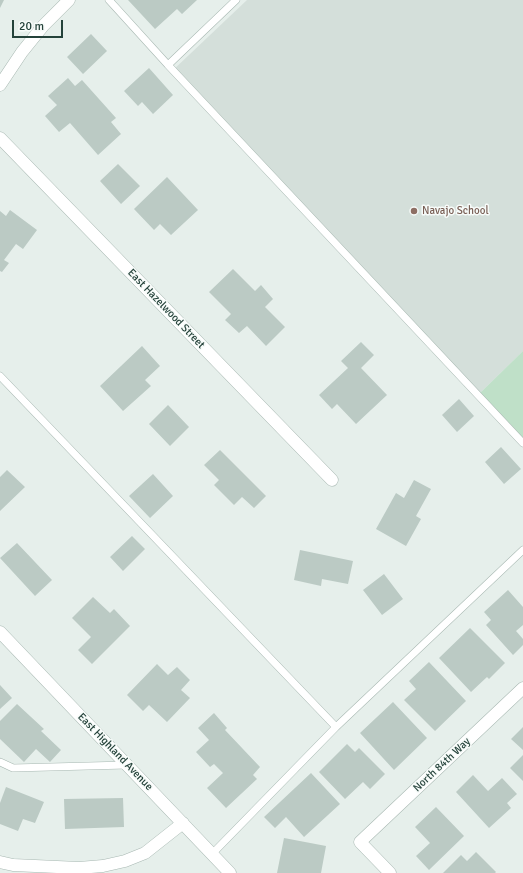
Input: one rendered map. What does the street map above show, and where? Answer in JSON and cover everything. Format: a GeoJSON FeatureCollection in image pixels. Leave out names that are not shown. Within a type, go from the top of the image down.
{"type":"FeatureCollection","features":[{"type":"Feature","properties":{"kind":"street"},"geometry":{"type":"LineString","coordinates":[[0,85],[34,37],[69,0]]}},
{"type":"Feature","properties":{"kind":"street","name":"East Hazelwood Street"},"geometry":{"type":"LineString","coordinates":[[0,138],[332,480]]}},
{"type":"Feature","properties":{"kind":"street","name":"East Highland Avenue"},"geometry":{"type":"LineString","coordinates":[[0,632],[230,873]]}},
{"type":"Feature","properties":{"kind":"street","name":"North 84th Way"},"geometry":{"type":"LineString","coordinates":[[390,873],[360,842],[523,688]]}},
{"type":"Feature","properties":{"kind":"street"},"geometry":{"type":"LineString","coordinates":[[0,862],[13,865],[79,868],[103,866],[125,861],[144,853],[183,823]]}},
{"type":"Feature","properties":{"kind":"lane"},"geometry":{"type":"LineString","coordinates":[[109,0],[168,65],[523,443]]}},
{"type":"Feature","properties":{"kind":"lane"},"geometry":{"type":"LineString","coordinates":[[168,65],[236,0]]}},
{"type":"Feature","properties":{"kind":"lane"},"geometry":{"type":"LineString","coordinates":[[0,376],[336,727]]}},
{"type":"Feature","properties":{"kind":"lane"},"geometry":{"type":"LineString","coordinates":[[212,854],[336,727],[523,550]]}},
{"type":"Feature","properties":{"kind":"lane"},"geometry":{"type":"LineString","coordinates":[[0,762],[13,768],[127,765]]}},
{"type":"Feature","properties":{"kind":"shaded area","name":"Navajo School"},"geometry":{"type":"Polygon","coordinates":[[[247,0],[523,0],[523,351],[480,393],[171,72],[247,0]]]}},
{"type":"Feature","properties":{"kind":"green space"},"geometry":{"type":"Polygon","coordinates":[[[523,351],[523,438],[480,393],[523,351]]]}},
{"type":"Feature","properties":{"kind":"building"},"geometry":{"type":"Polygon","coordinates":[[[0,0],[4,0],[0,8],[0,0]]]}},
{"type":"Feature","properties":{"kind":"building"},"geometry":{"type":"Polygon","coordinates":[[[128,0],[197,0],[182,14],[177,9],[155,29],[128,0]]]}},
{"type":"Feature","properties":{"kind":"building"},"geometry":{"type":"Polygon","coordinates":[[[91,34],[107,51],[83,74],[67,57],[91,34]]]}},
{"type":"Feature","properties":{"kind":"building"},"geometry":{"type":"Polygon","coordinates":[[[149,68],[173,95],[153,114],[142,102],[138,106],[124,91],[149,68]]]}},
{"type":"Feature","properties":{"kind":"building"},"geometry":{"type":"Polygon","coordinates":[[[68,78],[75,86],[82,80],[116,118],[111,122],[121,134],[98,155],[70,123],[59,132],[45,116],[57,105],[48,96],[68,78]]]}},
{"type":"Feature","properties":{"kind":"building"},"geometry":{"type":"Polygon","coordinates":[[[118,164],[140,186],[121,204],[100,181],[118,164]]]}},
{"type":"Feature","properties":{"kind":"building"},"geometry":{"type":"Polygon","coordinates":[[[167,177],[198,210],[171,235],[160,224],[154,230],[134,209],[167,177]]]}},
{"type":"Feature","properties":{"kind":"building"},"geometry":{"type":"Polygon","coordinates":[[[10,210],[37,230],[23,249],[16,244],[4,260],[9,263],[2,272],[0,271],[0,211],[6,216],[10,210]]]}},
{"type":"Feature","properties":{"kind":"building"},"geometry":{"type":"Polygon","coordinates":[[[233,269],[255,291],[261,285],[273,299],[265,307],[285,327],[266,346],[247,326],[239,333],[225,320],[231,314],[209,292],[233,269]]]}},
{"type":"Feature","properties":{"kind":"building"},"geometry":{"type":"Polygon","coordinates":[[[361,342],[374,355],[361,368],[387,395],[356,424],[337,404],[332,409],[319,395],[348,368],[341,361],[361,342]]]}},
{"type":"Feature","properties":{"kind":"building"},"geometry":{"type":"Polygon","coordinates":[[[142,346],[160,366],[145,380],[151,386],[123,411],[100,386],[142,346]]]}},
{"type":"Feature","properties":{"kind":"building"},"geometry":{"type":"Polygon","coordinates":[[[459,399],[474,416],[457,432],[442,415],[459,399]]]}},
{"type":"Feature","properties":{"kind":"building"},"geometry":{"type":"Polygon","coordinates":[[[168,405],[189,427],[170,446],[149,424],[168,405]]]}},
{"type":"Feature","properties":{"kind":"building"},"geometry":{"type":"Polygon","coordinates":[[[501,447],[521,469],[504,484],[485,462],[501,447]]]}},
{"type":"Feature","properties":{"kind":"building"},"geometry":{"type":"Polygon","coordinates":[[[220,450],[266,496],[254,508],[242,497],[234,505],[214,485],[219,480],[204,465],[220,450]]]}},
{"type":"Feature","properties":{"kind":"building"},"geometry":{"type":"Polygon","coordinates":[[[7,470],[25,487],[0,511],[0,477],[7,470]]]}},
{"type":"Feature","properties":{"kind":"building"},"geometry":{"type":"Polygon","coordinates":[[[153,474],[173,496],[150,518],[129,496],[153,474]]]}},
{"type":"Feature","properties":{"kind":"building"},"geometry":{"type":"Polygon","coordinates":[[[414,480],[431,489],[416,516],[421,519],[406,546],[376,529],[396,493],[404,498],[414,480]]]}},
{"type":"Feature","properties":{"kind":"building"},"geometry":{"type":"Polygon","coordinates":[[[132,536],[145,549],[123,571],[110,557],[132,536]]]}},
{"type":"Feature","properties":{"kind":"building"},"geometry":{"type":"Polygon","coordinates":[[[17,543],[52,580],[35,596],[0,558],[17,543]]]}},
{"type":"Feature","properties":{"kind":"building"},"geometry":{"type":"Polygon","coordinates":[[[300,550],[353,561],[348,584],[322,579],[321,586],[294,580],[300,550]]]}},
{"type":"Feature","properties":{"kind":"building"},"geometry":{"type":"Polygon","coordinates":[[[384,574],[403,599],[382,615],[363,590],[384,574]]]}},
{"type":"Feature","properties":{"kind":"building"},"geometry":{"type":"Polygon","coordinates":[[[508,590],[523,607],[523,625],[516,631],[523,639],[523,645],[513,655],[486,625],[491,620],[484,612],[508,590]]]}},
{"type":"Feature","properties":{"kind":"building"},"geometry":{"type":"Polygon","coordinates":[[[93,597],[110,613],[114,609],[130,626],[92,664],[78,650],[91,637],[72,618],[93,597]]]}},
{"type":"Feature","properties":{"kind":"building"},"geometry":{"type":"Polygon","coordinates":[[[470,628],[505,663],[489,679],[487,677],[471,692],[439,658],[470,628]]]}},
{"type":"Feature","properties":{"kind":"building"},"geometry":{"type":"Polygon","coordinates":[[[429,662],[466,701],[435,731],[404,700],[416,689],[409,681],[429,662]]]}},
{"type":"Feature","properties":{"kind":"building"},"geometry":{"type":"Polygon","coordinates":[[[157,664],[168,675],[177,667],[190,680],[181,690],[190,698],[167,722],[149,705],[143,711],[127,695],[157,664]]]}},
{"type":"Feature","properties":{"kind":"building"},"geometry":{"type":"Polygon","coordinates":[[[0,685],[12,698],[0,709],[0,685]]]}},
{"type":"Feature","properties":{"kind":"building"},"geometry":{"type":"Polygon","coordinates":[[[393,702],[427,738],[394,770],[360,733],[393,702]]]}},
{"type":"Feature","properties":{"kind":"building"},"geometry":{"type":"Polygon","coordinates":[[[17,704],[44,729],[41,731],[61,750],[50,762],[36,749],[24,762],[0,739],[0,721],[17,704]]]}},
{"type":"Feature","properties":{"kind":"building"},"geometry":{"type":"Polygon","coordinates":[[[214,713],[227,728],[225,730],[260,767],[253,775],[257,779],[226,808],[207,788],[223,773],[214,764],[210,767],[196,752],[209,740],[198,728],[214,713]]]}},
{"type":"Feature","properties":{"kind":"building"},"geometry":{"type":"Polygon","coordinates":[[[523,727],[523,750],[511,739],[523,727]]]}},
{"type":"Feature","properties":{"kind":"building"},"geometry":{"type":"Polygon","coordinates":[[[347,744],[355,752],[359,748],[385,774],[370,789],[363,782],[345,799],[319,772],[347,744]]]}},
{"type":"Feature","properties":{"kind":"building"},"geometry":{"type":"Polygon","coordinates":[[[523,755],[523,781],[510,768],[523,755]]]}},
{"type":"Feature","properties":{"kind":"building"},"geometry":{"type":"Polygon","coordinates":[[[311,773],[340,804],[304,837],[286,817],[275,828],[264,817],[311,773]]]}},
{"type":"Feature","properties":{"kind":"building"},"geometry":{"type":"Polygon","coordinates":[[[473,775],[488,791],[502,778],[517,794],[507,803],[511,808],[489,828],[456,792],[473,775]]]}},
{"type":"Feature","properties":{"kind":"building"},"geometry":{"type":"Polygon","coordinates":[[[6,787],[44,802],[35,823],[23,819],[18,831],[0,824],[0,803],[6,787]]]}},
{"type":"Feature","properties":{"kind":"building"},"geometry":{"type":"Polygon","coordinates":[[[123,798],[124,827],[65,829],[64,799],[123,798]]]}},
{"type":"Feature","properties":{"kind":"building"},"geometry":{"type":"Polygon","coordinates":[[[436,807],[464,836],[429,870],[416,856],[430,843],[415,827],[436,807]]]}},
{"type":"Feature","properties":{"kind":"building"},"geometry":{"type":"Polygon","coordinates":[[[284,838],[326,846],[321,873],[277,873],[284,838]]]}},
{"type":"Feature","properties":{"kind":"building"},"geometry":{"type":"Polygon","coordinates":[[[476,852],[496,872],[495,873],[443,873],[461,855],[467,861],[476,852]]]}},
{"type":"Feature","properties":{"kind":"place","name":"Navajo School"},"geometry":{"type":"Point","coordinates":[414,211]}}]}
